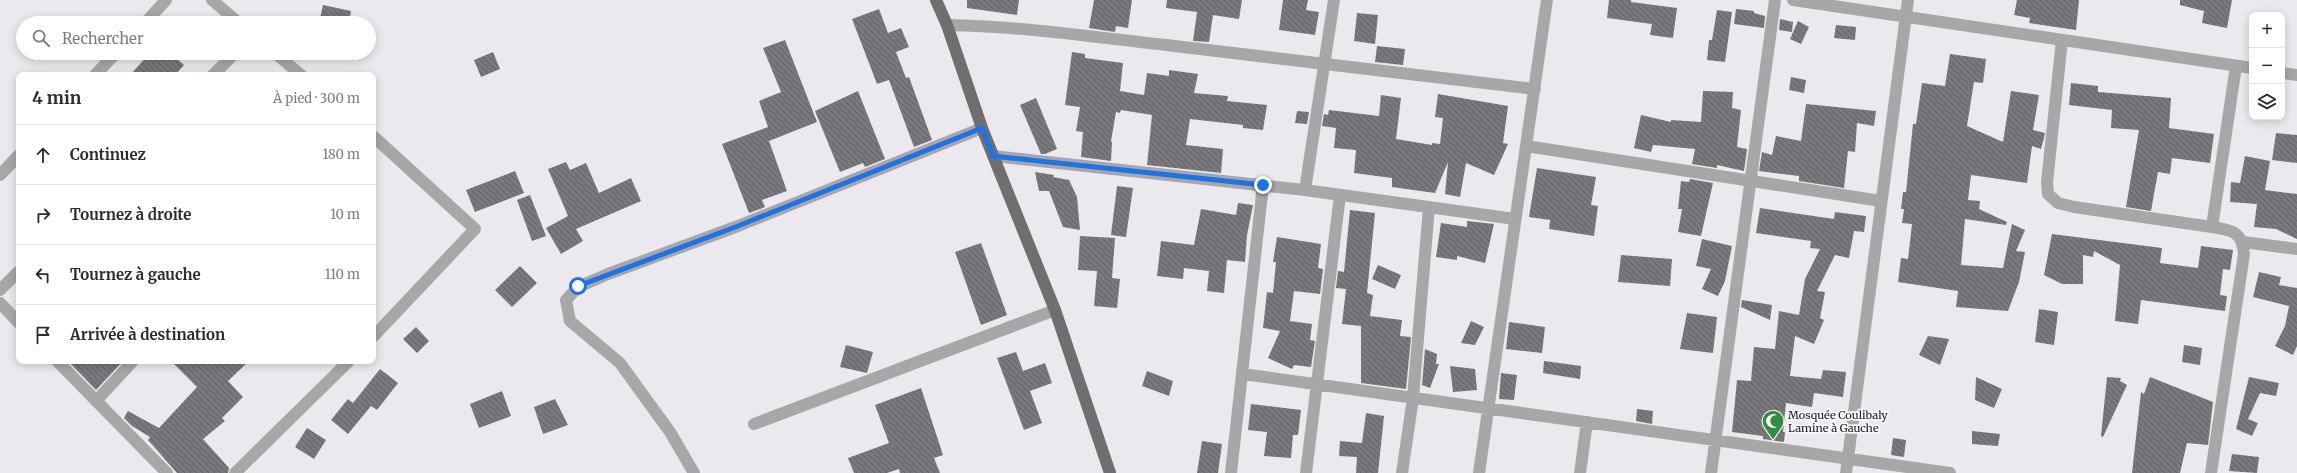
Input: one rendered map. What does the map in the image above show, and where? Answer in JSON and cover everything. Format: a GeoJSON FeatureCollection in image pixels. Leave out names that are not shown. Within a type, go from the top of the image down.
{"type":"FeatureCollection","features":[{"type":"Feature","properties":{"kind":"main road"},"geometry":{"type":"LineString","coordinates":[[936,0],[947,25],[982,128],[1055,310],[1110,473]]}},
{"type":"Feature","properties":{"kind":"street"},"geometry":{"type":"LineString","coordinates":[[151,16],[166,0]]}},
{"type":"Feature","properties":{"kind":"street"},"geometry":{"type":"LineString","coordinates":[[212,0],[224,5],[233,16]]}},
{"type":"Feature","properties":{"kind":"street"},"geometry":{"type":"LineString","coordinates":[[1305,190],[1322,62],[1334,0]]}},
{"type":"Feature","properties":{"kind":"street"},"geometry":{"type":"LineString","coordinates":[[1479,473],[1547,0]]}},
{"type":"Feature","properties":{"kind":"street"},"geometry":{"type":"LineString","coordinates":[[1711,473],[1775,0]]}},
{"type":"Feature","properties":{"kind":"street"},"geometry":{"type":"LineString","coordinates":[[1793,0],[2249,68]]}},
{"type":"Feature","properties":{"kind":"street"},"geometry":{"type":"LineString","coordinates":[[1846,473],[1908,0]]}},
{"type":"Feature","properties":{"kind":"street"},"geometry":{"type":"LineString","coordinates":[[947,25],[984,26],[1322,62],[1535,89]]}},
{"type":"Feature","properties":{"kind":"street"},"geometry":{"type":"LineString","coordinates":[[2062,40],[2047,182],[2048,194],[2058,203],[2074,207],[2229,229],[2243,242],[2297,249]]}},
{"type":"Feature","properties":{"kind":"street"},"geometry":{"type":"LineString","coordinates":[[98,72],[109,60]]}},
{"type":"Feature","properties":{"kind":"street"},"geometry":{"type":"LineString","coordinates":[[216,72],[228,60]]}},
{"type":"Feature","properties":{"kind":"street"},"geometry":{"type":"LineString","coordinates":[[283,60],[297,72]]}},
{"type":"Feature","properties":{"kind":"street"},"geometry":{"type":"LineString","coordinates":[[2212,227],[2236,66]]}},
{"type":"Feature","properties":{"kind":"street"},"geometry":{"type":"LineString","coordinates":[[2285,73],[2297,75]]}},
{"type":"Feature","properties":{"kind":"street"},"geometry":{"type":"LineString","coordinates":[[694,473],[670,432],[620,363],[570,320],[566,300],[578,286],[738,226],[982,128]]}},
{"type":"Feature","properties":{"kind":"street"},"geometry":{"type":"LineString","coordinates":[[376,139],[475,229],[376,334]]}},
{"type":"Feature","properties":{"kind":"street"},"geometry":{"type":"LineString","coordinates":[[1526,146],[1881,201]]}},
{"type":"Feature","properties":{"kind":"street"},"geometry":{"type":"LineString","coordinates":[[993,156],[1305,190],[1515,219]]}},
{"type":"Feature","properties":{"kind":"street"},"geometry":{"type":"LineString","coordinates":[[0,175],[16,158]]}},
{"type":"Feature","properties":{"kind":"street"},"geometry":{"type":"LineString","coordinates":[[1231,473],[1263,185]]}},
{"type":"Feature","properties":{"kind":"street"},"geometry":{"type":"LineString","coordinates":[[1306,473],[1318,385],[1340,195]]}},
{"type":"Feature","properties":{"kind":"street"},"geometry":{"type":"LineString","coordinates":[[1402,473],[1412,398],[1429,207]]}},
{"type":"Feature","properties":{"kind":"street"},"geometry":{"type":"LineString","coordinates":[[2212,473],[2244,254],[2243,242]]}},
{"type":"Feature","properties":{"kind":"street"},"geometry":{"type":"LineString","coordinates":[[0,290],[16,274]]}},
{"type":"Feature","properties":{"kind":"street"},"geometry":{"type":"LineString","coordinates":[[0,303],[16,320]]}},
{"type":"Feature","properties":{"kind":"street"},"geometry":{"type":"LineString","coordinates":[[754,424],[1055,310]]}},
{"type":"Feature","properties":{"kind":"street"},"geometry":{"type":"LineString","coordinates":[[60,364],[167,473]]}},
{"type":"Feature","properties":{"kind":"street"},"geometry":{"type":"LineString","coordinates":[[96,401],[130,364]]}},
{"type":"Feature","properties":{"kind":"street"},"geometry":{"type":"LineString","coordinates":[[234,473],[346,364]]}},
{"type":"Feature","properties":{"kind":"street"},"geometry":{"type":"LineString","coordinates":[[1243,374],[1950,473]]}},
{"type":"Feature","properties":{"kind":"street"},"geometry":{"type":"LineString","coordinates":[[1580,473],[1587,422]]}},
{"type":"Feature","properties":{"kind":"building"},"geometry":{"type":"Polygon","coordinates":[[[967,0],[1019,0],[1017,15],[967,8],[967,0]]]}},
{"type":"Feature","properties":{"kind":"building"},"geometry":{"type":"Polygon","coordinates":[[[1094,0],[1132,0],[1128,28],[1116,26],[1115,32],[1089,28],[1094,0]]]}},
{"type":"Feature","properties":{"kind":"building"},"geometry":{"type":"Polygon","coordinates":[[[1167,0],[1242,0],[1239,19],[1213,15],[1209,42],[1193,41],[1197,12],[1166,8],[1167,0]]]}},
{"type":"Feature","properties":{"kind":"building"},"geometry":{"type":"Polygon","coordinates":[[[1283,0],[1308,0],[1306,10],[1319,12],[1315,35],[1279,30],[1283,0]]]}},
{"type":"Feature","properties":{"kind":"building"},"geometry":{"type":"Polygon","coordinates":[[[1609,0],[1631,0],[1631,2],[1677,8],[1673,38],[1650,35],[1652,24],[1607,18],[1609,0]]]}},
{"type":"Feature","properties":{"kind":"building"},"geometry":{"type":"Polygon","coordinates":[[[2017,0],[2079,0],[2076,30],[2029,23],[2030,18],[2014,15],[2017,0]]]}},
{"type":"Feature","properties":{"kind":"building"},"geometry":{"type":"Polygon","coordinates":[[[2180,0],[2232,0],[2227,28],[2202,23],[2204,11],[2180,5],[2180,0]]]}},
{"type":"Feature","properties":{"kind":"building"},"geometry":{"type":"Polygon","coordinates":[[[323,5],[351,11],[350,16],[321,16],[323,5]]]}},
{"type":"Feature","properties":{"kind":"building"},"geometry":{"type":"Polygon","coordinates":[[[879,9],[888,33],[901,28],[909,47],[896,52],[906,78],[909,77],[932,140],[914,147],[889,80],[877,84],[852,19],[879,9]]]}},
{"type":"Feature","properties":{"kind":"building"},"geometry":{"type":"Polygon","coordinates":[[[1736,9],[1754,11],[1754,13],[1765,16],[1764,28],[1734,24],[1736,9]]]}},
{"type":"Feature","properties":{"kind":"building"},"geometry":{"type":"Polygon","coordinates":[[[1717,10],[1732,12],[1725,62],[1707,60],[1709,40],[1712,40],[1717,10]]]}},
{"type":"Feature","properties":{"kind":"building"},"geometry":{"type":"Polygon","coordinates":[[[1357,13],[1378,15],[1375,44],[1354,41],[1357,13]]]}},
{"type":"Feature","properties":{"kind":"building"},"geometry":{"type":"Polygon","coordinates":[[[1780,19],[1793,22],[1792,32],[1779,30],[1780,19]]]}},
{"type":"Feature","properties":{"kind":"building"},"geometry":{"type":"Polygon","coordinates":[[[1798,21],[1809,27],[1801,44],[1790,39],[1798,21]]]}},
{"type":"Feature","properties":{"kind":"building"},"geometry":{"type":"Polygon","coordinates":[[[1836,25],[1856,27],[1855,40],[1834,38],[1836,25]]]}},
{"type":"Feature","properties":{"kind":"building"},"geometry":{"type":"Polygon","coordinates":[[[785,40],[817,122],[769,141],[787,191],[762,200],[765,207],[749,213],[722,144],[768,127],[759,101],[781,92],[763,48],[785,40]]]}},
{"type":"Feature","properties":{"kind":"building"},"geometry":{"type":"Polygon","coordinates":[[[1377,46],[1405,49],[1403,65],[1375,62],[1377,46]]]}},
{"type":"Feature","properties":{"kind":"building"},"geometry":{"type":"Polygon","coordinates":[[[493,52],[500,69],[481,77],[474,60],[493,52]]]}},
{"type":"Feature","properties":{"kind":"building"},"geometry":{"type":"Polygon","coordinates":[[[1072,52],[1085,54],[1085,58],[1123,63],[1120,91],[1144,95],[1147,73],[1169,76],[1169,70],[1198,74],[1194,93],[1228,96],[1227,101],[1267,105],[1263,130],[1243,128],[1243,125],[1190,119],[1186,145],[1223,149],[1221,173],[1147,165],[1152,115],[1121,110],[1120,113],[1116,112],[1111,141],[1111,161],[1081,157],[1083,132],[1076,131],[1080,107],[1065,105],[1072,52]]]}},
{"type":"Feature","properties":{"kind":"building"},"geometry":{"type":"Polygon","coordinates":[[[1950,54],[1986,59],[1983,83],[1974,82],[1967,126],[2003,142],[2011,91],[2039,95],[2033,130],[2045,133],[2041,149],[2032,146],[2027,183],[1971,175],[1968,200],[1980,201],[1979,209],[2007,222],[2006,225],[1965,219],[1961,265],[2003,268],[2012,224],[2025,230],[2016,251],[2025,252],[2019,282],[2008,311],[1956,307],[1958,291],[1898,282],[1901,258],[1908,259],[1912,224],[1902,223],[1904,209],[1901,209],[1903,192],[1906,192],[1913,124],[1916,124],[1922,83],[1945,86],[1950,54]]]}},
{"type":"Feature","properties":{"kind":"building"},"geometry":{"type":"Polygon","coordinates":[[[144,60],[178,60],[184,65],[178,72],[133,72],[144,60]]]}},
{"type":"Feature","properties":{"kind":"building"},"geometry":{"type":"Polygon","coordinates":[[[1791,77],[1806,80],[1804,93],[1789,90],[1791,77]]]}},
{"type":"Feature","properties":{"kind":"building"},"geometry":{"type":"Polygon","coordinates":[[[2071,83],[2098,86],[2098,92],[2171,98],[2169,128],[2214,134],[2210,163],[2172,158],[2170,174],[2158,172],[2151,211],[2126,207],[2139,130],[2111,128],[2112,110],[2069,105],[2071,83]]]}},
{"type":"Feature","properties":{"kind":"building"},"geometry":{"type":"Polygon","coordinates":[[[858,91],[885,159],[865,167],[863,163],[840,172],[815,111],[858,91]]]}},
{"type":"Feature","properties":{"kind":"building"},"geometry":{"type":"Polygon","coordinates":[[[1703,91],[1733,92],[1732,108],[1741,110],[1737,147],[1747,149],[1744,171],[1717,165],[1717,168],[1692,164],[1695,149],[1653,145],[1651,152],[1634,148],[1641,115],[1671,122],[1671,120],[1701,122],[1703,91]]]}},
{"type":"Feature","properties":{"kind":"building"},"geometry":{"type":"Polygon","coordinates":[[[1438,94],[1508,106],[1503,143],[1508,144],[1494,175],[1466,163],[1460,197],[1445,194],[1448,162],[1435,193],[1392,187],[1392,178],[1354,173],[1356,150],[1334,148],[1336,128],[1322,126],[1324,114],[1328,115],[1329,110],[1379,116],[1381,95],[1401,98],[1396,139],[1432,145],[1432,143],[1440,144],[1443,118],[1435,117],[1438,94]]]}},
{"type":"Feature","properties":{"kind":"building"},"geometry":{"type":"Polygon","coordinates":[[[1036,98],[1057,149],[1045,154],[1041,154],[1020,105],[1036,98]]]}},
{"type":"Feature","properties":{"kind":"building"},"geometry":{"type":"Polygon","coordinates":[[[1806,104],[1876,111],[1874,126],[1857,123],[1855,152],[1848,151],[1844,188],[1799,181],[1799,176],[1759,171],[1762,152],[1772,155],[1776,136],[1801,141],[1806,104]]]}},
{"type":"Feature","properties":{"kind":"building"},"geometry":{"type":"Polygon","coordinates":[[[1297,111],[1309,112],[1307,124],[1295,123],[1297,111]]]}},
{"type":"Feature","properties":{"kind":"building"},"geometry":{"type":"Polygon","coordinates":[[[2276,133],[2297,135],[2297,163],[2272,160],[2276,133]]]}},
{"type":"Feature","properties":{"kind":"building"},"geometry":{"type":"Polygon","coordinates":[[[2245,156],[2270,161],[2265,190],[2297,194],[2297,239],[2276,229],[2254,227],[2257,204],[2230,202],[2231,182],[2240,183],[2245,156]]]}},
{"type":"Feature","properties":{"kind":"building"},"geometry":{"type":"Polygon","coordinates":[[[566,162],[570,170],[586,163],[599,193],[631,178],[641,201],[576,229],[583,241],[561,254],[546,228],[568,216],[548,169],[566,162]]]}},
{"type":"Feature","properties":{"kind":"building"},"geometry":{"type":"Polygon","coordinates":[[[1537,168],[1596,177],[1591,205],[1598,206],[1594,236],[1549,229],[1550,220],[1529,217],[1537,168]]]}},
{"type":"Feature","properties":{"kind":"building"},"geometry":{"type":"Polygon","coordinates":[[[515,171],[524,193],[475,212],[466,190],[515,171]]]}},
{"type":"Feature","properties":{"kind":"building"},"geometry":{"type":"Polygon","coordinates":[[[1035,172],[1054,175],[1053,177],[1069,180],[1077,197],[1080,230],[1063,227],[1049,191],[1039,191],[1035,172]]]}},
{"type":"Feature","properties":{"kind":"building"},"geometry":{"type":"Polygon","coordinates":[[[1690,179],[1713,183],[1701,236],[1678,232],[1682,209],[1678,209],[1681,181],[1689,182],[1690,179]]]}},
{"type":"Feature","properties":{"kind":"building"},"geometry":{"type":"Polygon","coordinates":[[[1117,186],[1133,188],[1126,237],[1111,235],[1117,186]]]}},
{"type":"Feature","properties":{"kind":"building"},"geometry":{"type":"Polygon","coordinates":[[[530,195],[546,236],[532,241],[517,200],[530,195]]]}},
{"type":"Feature","properties":{"kind":"building"},"geometry":{"type":"Polygon","coordinates":[[[1238,203],[1253,205],[1247,235],[1245,262],[1227,260],[1224,293],[1207,291],[1209,271],[1184,268],[1183,279],[1157,276],[1161,241],[1194,245],[1201,209],[1236,215],[1238,203]]]}},
{"type":"Feature","properties":{"kind":"building"},"geometry":{"type":"Polygon","coordinates":[[[1760,208],[1834,219],[1835,212],[1866,216],[1864,232],[1854,231],[1849,258],[1835,255],[1817,291],[1825,292],[1820,318],[1824,320],[1814,344],[1795,336],[1790,376],[1821,379],[1823,370],[1846,372],[1843,397],[1814,393],[1812,407],[1786,403],[1783,432],[1785,432],[1784,442],[1763,439],[1763,436],[1732,432],[1737,380],[1751,381],[1754,347],[1775,349],[1779,311],[1799,315],[1805,279],[1820,249],[1810,248],[1811,241],[1756,233],[1760,208]]]}},
{"type":"Feature","properties":{"kind":"building"},"geometry":{"type":"Polygon","coordinates":[[[1350,210],[1375,213],[1367,293],[1373,295],[1370,316],[1402,320],[1400,336],[1411,337],[1406,389],[1361,383],[1361,326],[1342,324],[1346,289],[1336,288],[1338,271],[1344,272],[1350,210]]]}},
{"type":"Feature","properties":{"kind":"building"},"geometry":{"type":"Polygon","coordinates":[[[1467,221],[1494,224],[1485,263],[1457,256],[1457,260],[1436,257],[1441,223],[1467,227],[1467,221]]]}},
{"type":"Feature","properties":{"kind":"building"},"geometry":{"type":"Polygon","coordinates":[[[2052,234],[2162,248],[2160,263],[2198,268],[2201,246],[2233,250],[2230,270],[2223,269],[2220,295],[2227,296],[2225,311],[2141,300],[2138,324],[2115,321],[2120,265],[2094,251],[2093,257],[2083,255],[2083,284],[2062,284],[2044,275],[2052,234]]]}},
{"type":"Feature","properties":{"kind":"building"},"geometry":{"type":"Polygon","coordinates":[[[1080,236],[1115,238],[1112,278],[1120,279],[1117,308],[1094,306],[1097,271],[1078,270],[1080,236]]]}},
{"type":"Feature","properties":{"kind":"building"},"geometry":{"type":"Polygon","coordinates":[[[1277,237],[1321,244],[1318,268],[1323,269],[1320,294],[1294,291],[1290,321],[1312,324],[1310,340],[1315,341],[1311,367],[1294,365],[1292,369],[1268,358],[1280,331],[1263,328],[1267,292],[1273,293],[1276,262],[1273,262],[1277,237]]]}},
{"type":"Feature","properties":{"kind":"building"},"geometry":{"type":"Polygon","coordinates":[[[1702,239],[1732,246],[1725,281],[1718,296],[1702,289],[1711,269],[1696,266],[1702,239]]]}},
{"type":"Feature","properties":{"kind":"building"},"geometry":{"type":"Polygon","coordinates":[[[981,243],[1007,315],[981,325],[955,252],[981,243]]]}},
{"type":"Feature","properties":{"kind":"building"},"geometry":{"type":"Polygon","coordinates":[[[1621,255],[1672,259],[1670,286],[1618,282],[1621,255]]]}},
{"type":"Feature","properties":{"kind":"building"},"geometry":{"type":"Polygon","coordinates":[[[1378,265],[1401,275],[1395,289],[1372,279],[1378,265]]]}},
{"type":"Feature","properties":{"kind":"building"},"geometry":{"type":"Polygon","coordinates":[[[520,266],[537,283],[512,307],[495,290],[520,266]]]}},
{"type":"Feature","properties":{"kind":"building"},"geometry":{"type":"Polygon","coordinates":[[[2259,272],[2281,277],[2279,285],[2297,288],[2297,346],[2293,355],[2275,346],[2285,326],[2289,306],[2253,297],[2259,272]]]}},
{"type":"Feature","properties":{"kind":"building"},"geometry":{"type":"Polygon","coordinates":[[[1742,300],[1772,305],[1770,320],[1741,307],[1742,300]]]}},
{"type":"Feature","properties":{"kind":"building"},"geometry":{"type":"Polygon","coordinates":[[[2039,309],[2058,312],[2054,345],[2035,342],[2039,309]]]}},
{"type":"Feature","properties":{"kind":"building"},"geometry":{"type":"Polygon","coordinates":[[[1687,313],[1717,317],[1713,353],[1680,349],[1687,313]]]}},
{"type":"Feature","properties":{"kind":"building"},"geometry":{"type":"Polygon","coordinates":[[[1471,321],[1484,327],[1475,345],[1461,343],[1471,321]]]}},
{"type":"Feature","properties":{"kind":"building"},"geometry":{"type":"Polygon","coordinates":[[[1509,322],[1545,327],[1542,353],[1506,349],[1509,322]]]}},
{"type":"Feature","properties":{"kind":"building"},"geometry":{"type":"Polygon","coordinates":[[[416,327],[429,341],[417,353],[403,339],[416,327]]]}},
{"type":"Feature","properties":{"kind":"building"},"geometry":{"type":"Polygon","coordinates":[[[1928,336],[1949,339],[1940,365],[1919,355],[1928,336]]]}},
{"type":"Feature","properties":{"kind":"building"},"geometry":{"type":"Polygon","coordinates":[[[846,345],[873,352],[867,373],[840,367],[846,345]]]}},
{"type":"Feature","properties":{"kind":"building"},"geometry":{"type":"Polygon","coordinates":[[[2184,345],[2202,348],[2200,365],[2182,362],[2184,345]]]}},
{"type":"Feature","properties":{"kind":"building"},"geometry":{"type":"Polygon","coordinates":[[[1425,349],[1437,354],[1436,364],[1439,364],[1430,388],[1422,385],[1425,349]]]}},
{"type":"Feature","properties":{"kind":"building"},"geometry":{"type":"Polygon","coordinates":[[[1016,352],[1023,371],[1045,363],[1052,383],[1030,391],[1042,423],[1024,430],[997,358],[1016,352]]]}},
{"type":"Feature","properties":{"kind":"building"},"geometry":{"type":"Polygon","coordinates":[[[1544,361],[1581,366],[1580,379],[1543,373],[1544,361]]]}},
{"type":"Feature","properties":{"kind":"building"},"geometry":{"type":"Polygon","coordinates":[[[71,364],[120,364],[96,390],[71,364]]]}},
{"type":"Feature","properties":{"kind":"building"},"geometry":{"type":"Polygon","coordinates":[[[174,364],[246,364],[228,381],[243,397],[222,418],[225,421],[203,439],[229,468],[228,473],[177,473],[148,440],[150,437],[132,426],[124,418],[128,411],[159,428],[197,387],[174,364]]]}},
{"type":"Feature","properties":{"kind":"building"},"geometry":{"type":"Polygon","coordinates":[[[1450,366],[1475,369],[1477,390],[1453,392],[1450,366]]]}},
{"type":"Feature","properties":{"kind":"building"},"geometry":{"type":"Polygon","coordinates":[[[380,369],[398,383],[377,410],[371,406],[348,434],[331,420],[348,399],[353,403],[380,369]]]}},
{"type":"Feature","properties":{"kind":"building"},"geometry":{"type":"Polygon","coordinates":[[[1147,371],[1173,381],[1169,396],[1142,386],[1147,371]]]}},
{"type":"Feature","properties":{"kind":"building"},"geometry":{"type":"Polygon","coordinates":[[[1501,373],[1517,375],[1514,400],[1499,399],[1501,373]]]}},
{"type":"Feature","properties":{"kind":"building"},"geometry":{"type":"Polygon","coordinates":[[[1976,377],[2002,389],[1994,408],[1975,400],[1976,377]]]}},
{"type":"Feature","properties":{"kind":"building"},"geometry":{"type":"Polygon","coordinates":[[[2107,377],[2121,378],[2120,381],[2127,385],[2103,437],[2101,436],[2107,377]]]}},
{"type":"Feature","properties":{"kind":"building"},"geometry":{"type":"Polygon","coordinates":[[[2150,377],[2213,402],[2208,445],[2187,443],[2180,473],[2132,473],[2141,392],[2144,394],[2150,377]]]}},
{"type":"Feature","properties":{"kind":"building"},"geometry":{"type":"Polygon","coordinates":[[[2249,377],[2279,383],[2276,396],[2260,393],[2248,419],[2258,423],[2252,436],[2236,429],[2249,377]]]}},
{"type":"Feature","properties":{"kind":"building"},"geometry":{"type":"Polygon","coordinates":[[[921,388],[943,455],[934,458],[940,473],[900,473],[899,469],[887,473],[854,473],[848,458],[889,443],[875,405],[921,388]]]}},
{"type":"Feature","properties":{"kind":"building"},"geometry":{"type":"Polygon","coordinates":[[[502,391],[511,416],[479,428],[470,404],[502,391]]]}},
{"type":"Feature","properties":{"kind":"building"},"geometry":{"type":"Polygon","coordinates":[[[555,399],[568,425],[543,434],[534,407],[555,399]]]}},
{"type":"Feature","properties":{"kind":"building"},"geometry":{"type":"Polygon","coordinates":[[[1251,404],[1301,410],[1298,435],[1293,435],[1291,458],[1264,456],[1267,432],[1248,430],[1251,404]]]}},
{"type":"Feature","properties":{"kind":"building"},"geometry":{"type":"Polygon","coordinates":[[[1637,409],[1653,411],[1652,424],[1636,421],[1637,409]]]}},
{"type":"Feature","properties":{"kind":"building"},"geometry":{"type":"Polygon","coordinates":[[[1366,413],[1384,416],[1378,473],[1356,473],[1357,457],[1339,456],[1340,441],[1362,443],[1366,413]]]}},
{"type":"Feature","properties":{"kind":"building"},"geometry":{"type":"Polygon","coordinates":[[[307,428],[326,440],[314,459],[295,447],[307,428]]]}},
{"type":"Feature","properties":{"kind":"building"},"geometry":{"type":"Polygon","coordinates":[[[1972,431],[2000,434],[1998,446],[1972,444],[1972,431]]]}},
{"type":"Feature","properties":{"kind":"building"},"geometry":{"type":"Polygon","coordinates":[[[1893,438],[1906,440],[1904,457],[1891,455],[1893,438]]]}},
{"type":"Feature","properties":{"kind":"building"},"geometry":{"type":"Polygon","coordinates":[[[1202,441],[1222,444],[1218,473],[1197,473],[1202,441]]]}},
{"type":"Feature","properties":{"kind":"building"},"geometry":{"type":"Polygon","coordinates":[[[2232,454],[2259,457],[2257,473],[2229,471],[2232,454]]]}},
{"type":"Feature","properties":{"kind":"place","name":"Mosquée Coulibaly Lamine à Gauche"},"geometry":{"type":"Point","coordinates":[1773,440]}},
{"type":"Feature","properties":{"kind":"route"},"geometry":{"type":"LineString","coordinates":[[578,286],[738,226],[982,128],[993,156],[1263,185]]}}]}
